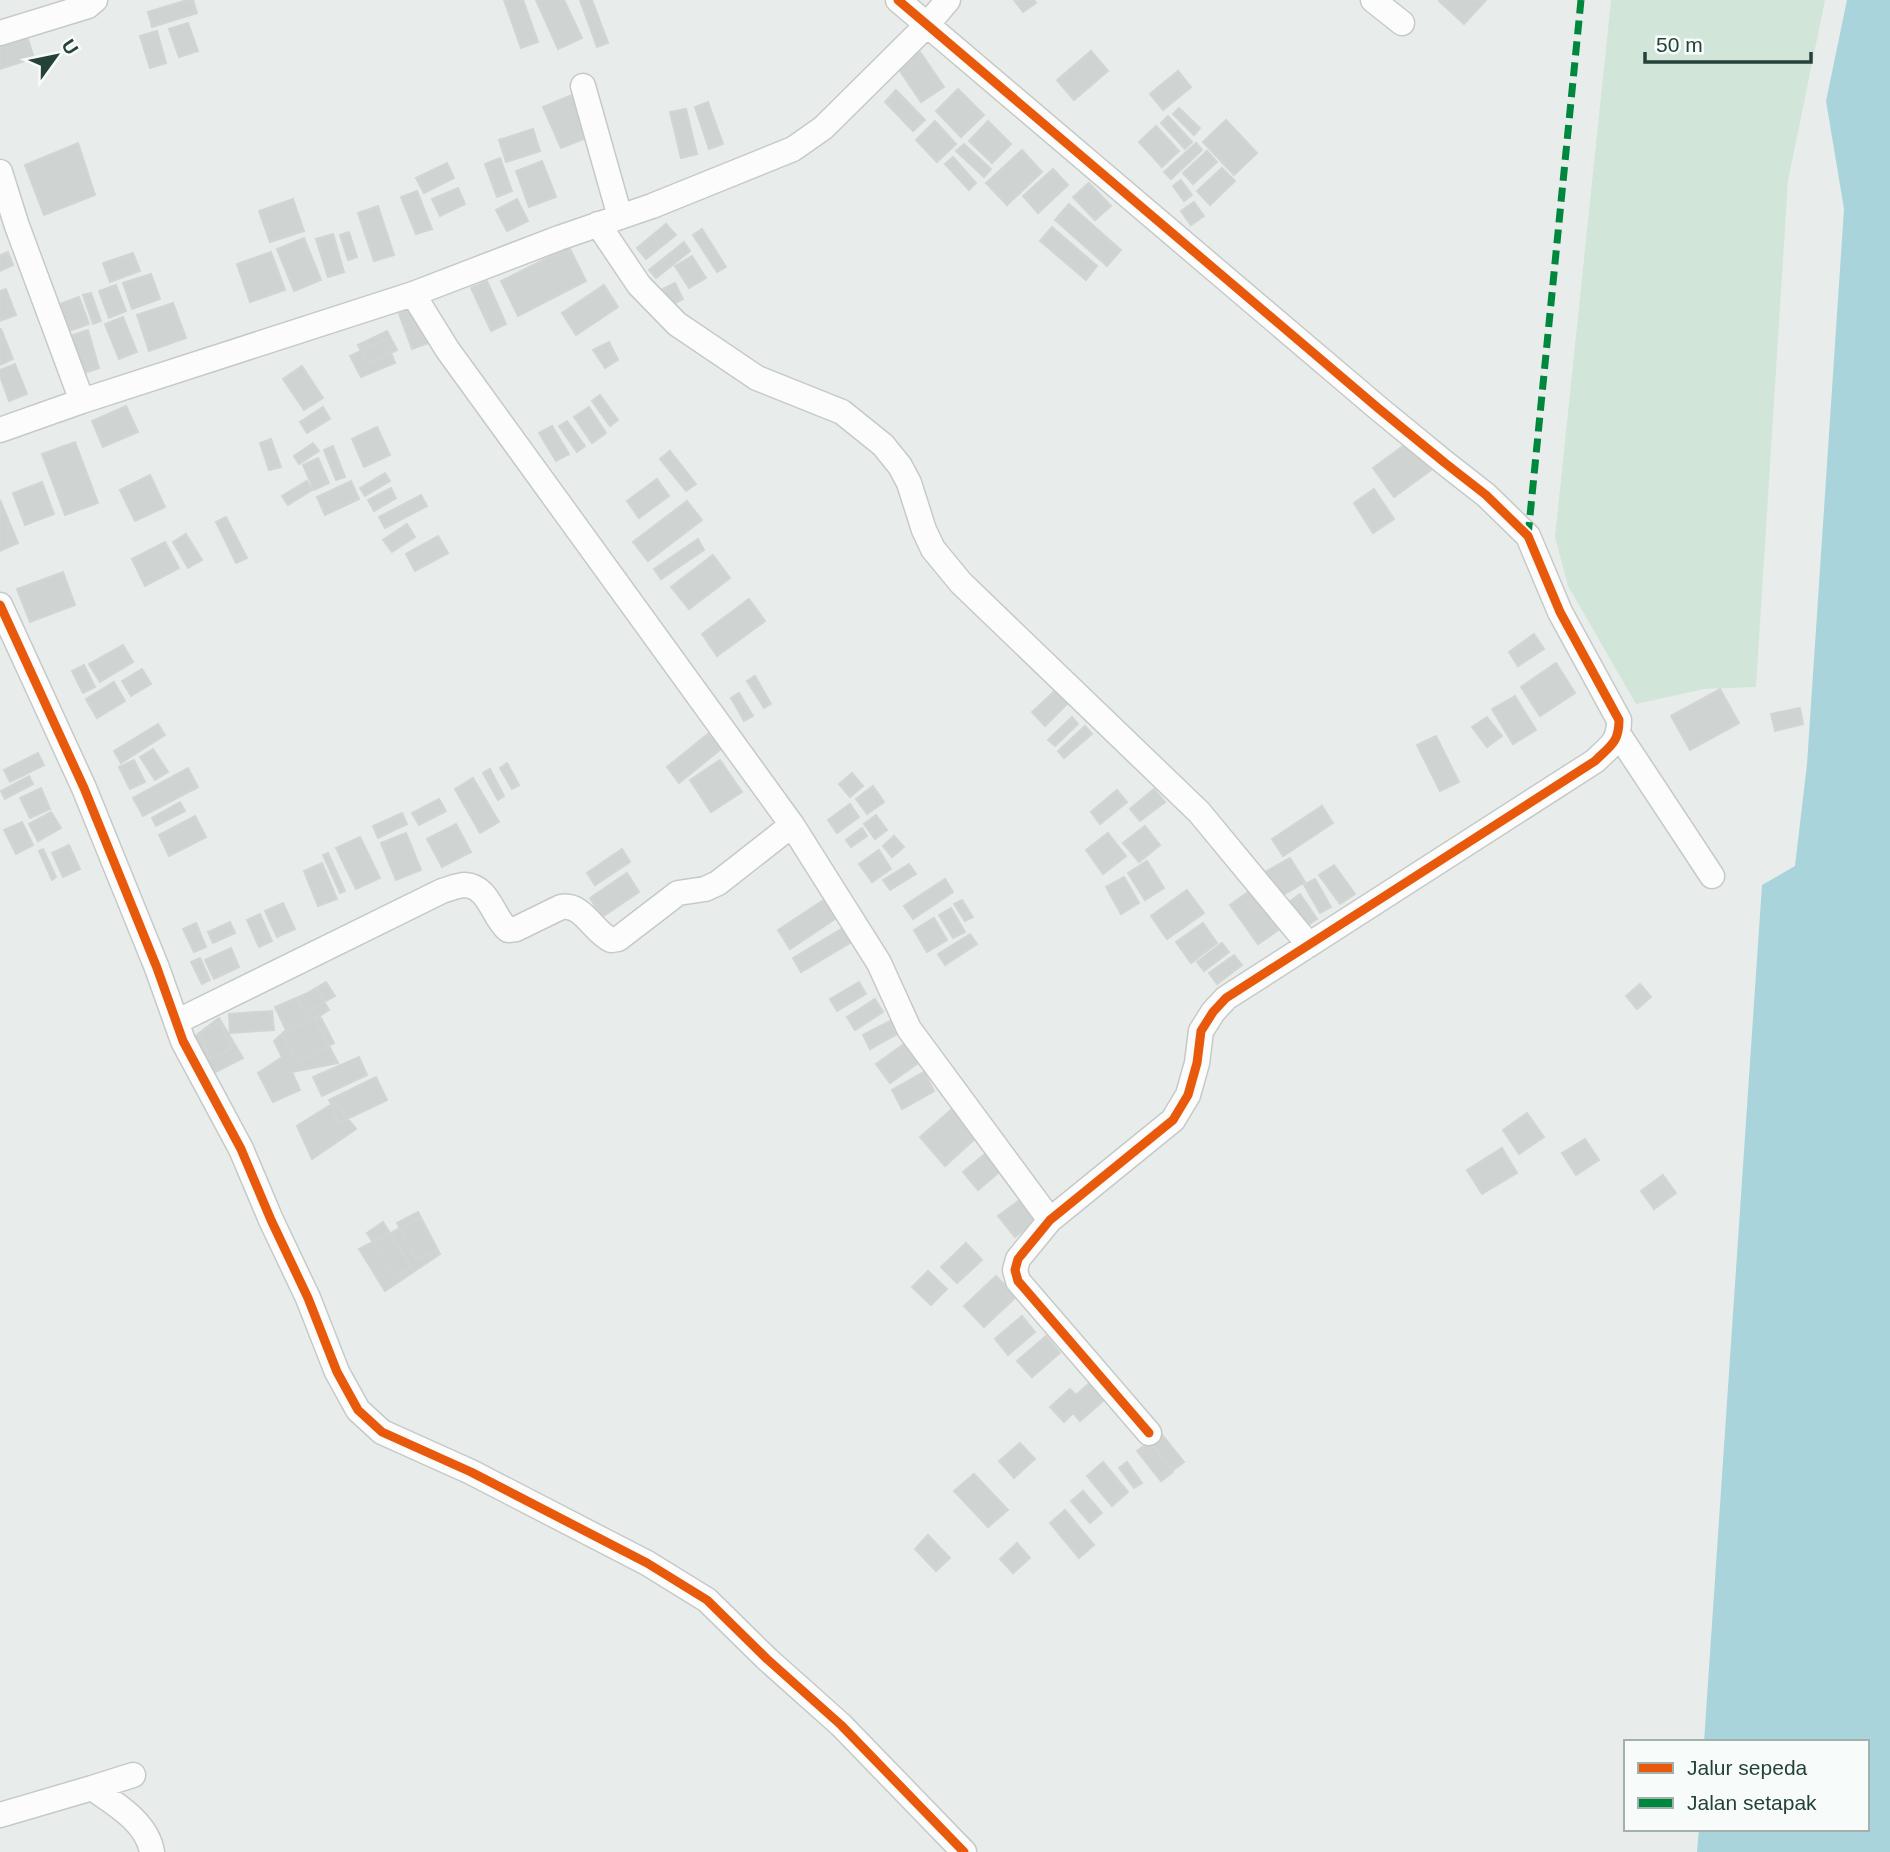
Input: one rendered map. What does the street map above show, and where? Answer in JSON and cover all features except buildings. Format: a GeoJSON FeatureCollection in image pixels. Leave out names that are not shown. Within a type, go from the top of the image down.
{"type":"FeatureCollection","features":[{"type":"Feature","properties":{"kind":"street"},"geometry":{"type":"LineString","coordinates":[[0,33],[88,6],[95,0]]}},
{"type":"Feature","properties":{"kind":"street"},"geometry":{"type":"LineString","coordinates":[[898,0],[1378,408],[1486,495],[1528,536],[1560,612],[1619,720],[1619,735],[1713,876]]}},
{"type":"Feature","properties":{"kind":"street"},"geometry":{"type":"LineString","coordinates":[[0,430],[413,294],[652,206],[793,149],[823,128],[927,25],[948,0]]}},
{"type":"Feature","properties":{"kind":"street"},"geometry":{"type":"LineString","coordinates":[[1373,0],[1402,23]]}},
{"type":"Feature","properties":{"kind":"street"},"geometry":{"type":"LineString","coordinates":[[583,86],[609,221],[639,285],[677,324],[757,378],[842,412],[883,446],[900,466],[909,483],[933,549],[961,583],[1199,812],[1309,945]]}},
{"type":"Feature","properties":{"kind":"street"},"geometry":{"type":"LineString","coordinates":[[0,172],[17,226],[82,401]]}},
{"type":"Feature","properties":{"kind":"street"},"geometry":{"type":"LineString","coordinates":[[413,294],[447,349],[792,825],[874,954],[909,1029],[1050,1220]]}},
{"type":"Feature","properties":{"kind":"street"},"geometry":{"type":"LineString","coordinates":[[0,606],[84,788],[157,968],[183,1041],[242,1149],[271,1220],[308,1298],[337,1372],[358,1410],[382,1432],[471,1472],[647,1563],[707,1600],[767,1659],[841,1725],[964,1852]]}},
{"type":"Feature","properties":{"kind":"street"},"geometry":{"type":"LineString","coordinates":[[1149,1433],[1018,1281],[1015,1270],[1018,1259],[1050,1220],[1173,1120],[1188,1095],[1201,1031],[1226,998],[1595,761],[1619,735]]}},
{"type":"Feature","properties":{"kind":"street"},"geometry":{"type":"LineString","coordinates":[[176,1022],[442,891],[466,885],[481,891],[508,930],[569,906],[576,908],[602,935],[611,940],[618,939],[678,893],[698,891],[718,883],[792,825]]}},
{"type":"Feature","properties":{"kind":"street"},"geometry":{"type":"LineString","coordinates":[[0,1815],[134,1776]]}},
{"type":"Feature","properties":{"kind":"street"},"geometry":{"type":"LineString","coordinates":[[92,1788],[124,1810],[138,1824],[151,1844],[152,1852]]}},
{"type":"Feature","properties":{"kind":"green space"},"geometry":{"type":"Polygon","coordinates":[[[1611,0],[1825,0],[1788,181],[1756,687],[1704,689],[1636,704],[1568,586],[1555,537],[1611,0]]]}},
{"type":"Feature","properties":{"kind":"water"},"geometry":{"type":"Polygon","coordinates":[[[1847,0],[1890,0],[1890,1852],[1697,1852],[1699,1831],[1869,1831],[1869,1740],[1704,1740],[1762,885],[1795,866],[1807,764],[1844,209],[1826,101],[1847,0]]]}},
{"type":"Feature","properties":{"kind":"marked path"},"geometry":{"type":"LineString","coordinates":[[1528,536],[1581,0]]}},
{"type":"Feature","properties":{"kind":"cycle path"},"geometry":{"type":"LineString","coordinates":[[898,0],[1378,408],[1486,495],[1528,536],[1560,612],[1619,720],[1615,739],[1595,761],[1226,998],[1201,1031],[1197,1063],[1188,1095],[1173,1120],[1050,1220],[1018,1259],[1015,1270],[1018,1281],[1149,1433]]}},
{"type":"Feature","properties":{"kind":"cycle path"},"geometry":{"type":"LineString","coordinates":[[0,605],[84,788],[157,968],[183,1041],[241,1149],[308,1298],[337,1372],[358,1410],[382,1432],[471,1472],[647,1563],[707,1600],[767,1659],[841,1725],[964,1852]]}}]}
